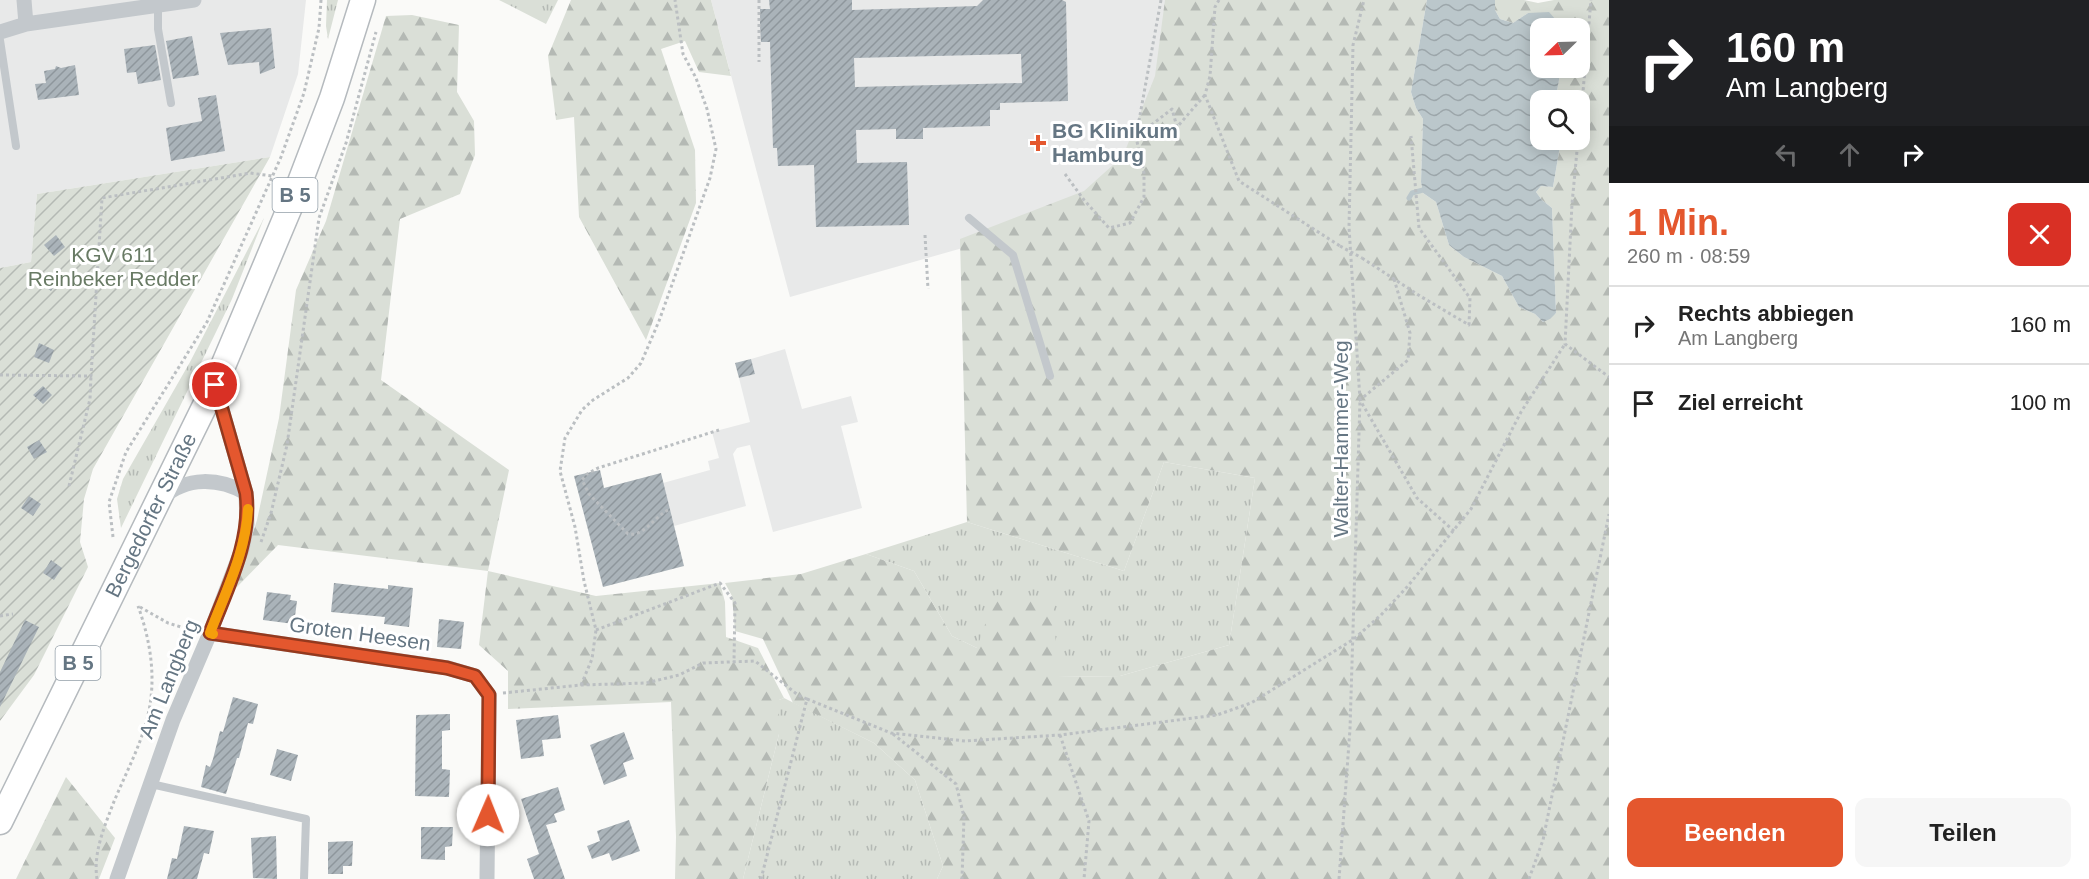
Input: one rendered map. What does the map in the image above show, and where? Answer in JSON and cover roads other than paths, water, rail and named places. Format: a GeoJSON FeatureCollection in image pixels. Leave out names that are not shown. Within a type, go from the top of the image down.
{"type":"FeatureCollection","features":[{"type":"Feature","properties":{"kind":"main road","name":"Bergedorfer Straße"},"geometry":{"type":"LineString","coordinates":[[0,822],[215,385],[295,195],[332,98],[363,0]]}},
{"type":"Feature","properties":{"kind":"street"},"geometry":{"type":"LineString","coordinates":[[24,0],[26,24]]}},
{"type":"Feature","properties":{"kind":"street"},"geometry":{"type":"LineString","coordinates":[[0,32],[26,24],[194,0]]}},
{"type":"Feature","properties":{"kind":"street","name":"Am Langberg"},"geometry":{"type":"LineString","coordinates":[[117,879],[173,720],[242,549],[247,524],[246,493],[215,385]]}},
{"type":"Feature","properties":{"kind":"street"},"geometry":{"type":"LineString","coordinates":[[157,503],[171,491],[206,481],[226,483],[246,493]]}},
{"type":"Feature","properties":{"kind":"street","name":"Groten Heesen"},"geometry":{"type":"LineString","coordinates":[[210,633],[447,668],[475,676],[489,695],[487,879]]}},
{"type":"Feature","properties":{"kind":"lane"},"geometry":{"type":"LineString","coordinates":[[158,6],[158,29],[171,104]]}},
{"type":"Feature","properties":{"kind":"lane"},"geometry":{"type":"LineString","coordinates":[[0,40],[16,146]]}},
{"type":"Feature","properties":{"kind":"lane"},"geometry":{"type":"LineString","coordinates":[[969,218],[1013,255],[1050,376]]}},
{"type":"Feature","properties":{"kind":"lane"},"geometry":{"type":"LineString","coordinates":[[152,784],[306,819],[304,879]]}},
{"type":"Feature","properties":{"kind":"water"},"geometry":{"type":"Polygon","coordinates":[[[1427,0],[1495,0],[1495,10],[1500,19],[1513,23],[1528,13],[1549,12],[1554,18],[1530,18],[1530,78],[1559,78],[1557,90],[1530,90],[1530,150],[1559,150],[1553,187],[1541,186],[1536,192],[1552,208],[1556,313],[1550,319],[1543,322],[1535,314],[1519,307],[1502,276],[1464,257],[1449,245],[1436,202],[1423,193],[1421,182],[1423,119],[1416,108],[1411,92],[1427,0]]]}},
{"type":"Feature","properties":{"kind":"waterway"},"geometry":{"type":"LineString","coordinates":[[1409,198],[1412,193],[1423,190]]}},
{"type":"Feature","properties":{"kind":"place","name":"BG Klinikum Hamburg"},"geometry":{"type":"Point","coordinates":[1038,143]}},
{"type":"Feature","properties":{"kind":"park label","name":"KGV 611 Reinbeker Redder"},"geometry":{"type":"Point","coordinates":[113,267]}}]}
